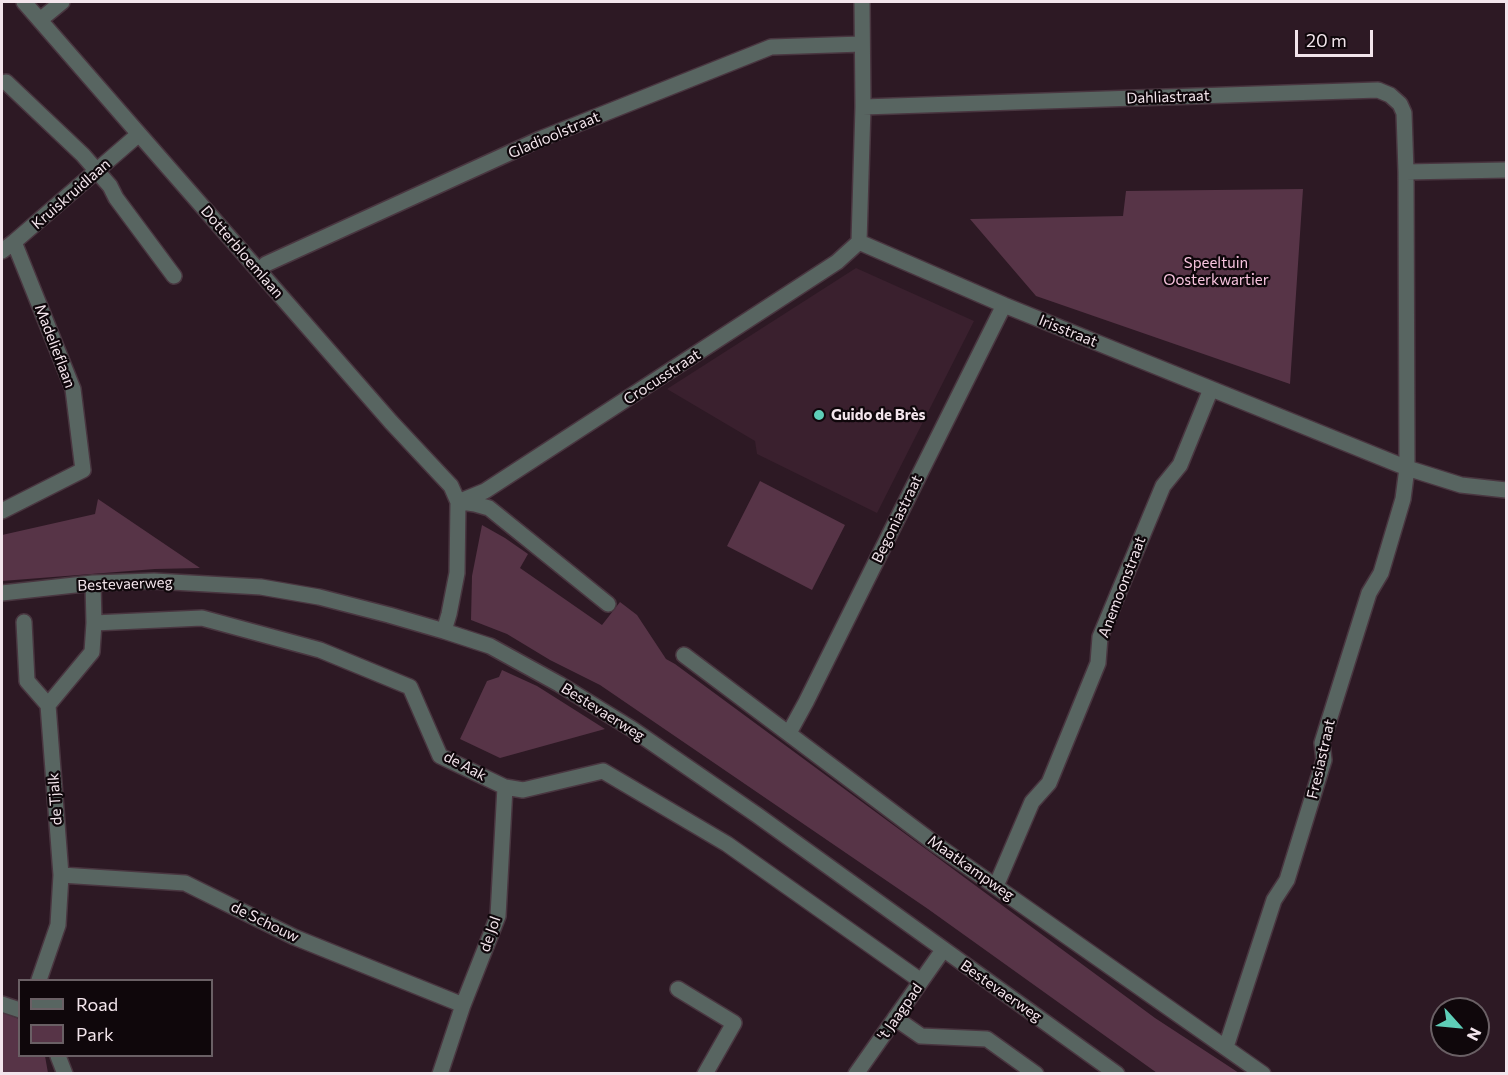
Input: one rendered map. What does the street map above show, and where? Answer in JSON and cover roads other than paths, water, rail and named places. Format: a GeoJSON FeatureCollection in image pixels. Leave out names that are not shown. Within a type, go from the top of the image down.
{"type":"FeatureCollection","features":[{"type":"Feature","properties":{"kind":"street","name":"Dotterbloemlaan"},"geometry":{"type":"LineString","coordinates":[[24,2],[391,422],[451,486],[458,502]]}},
{"type":"Feature","properties":{"kind":"street"},"geometry":{"type":"LineString","coordinates":[[40,20],[62,2]]}},
{"type":"Feature","properties":{"kind":"street"},"geometry":{"type":"LineString","coordinates":[[859,242],[863,107],[862,2]]}},
{"type":"Feature","properties":{"kind":"street","name":"Gladioolstraat"},"geometry":{"type":"LineString","coordinates":[[259,271],[266,264],[540,139],[771,47],[862,44]]}},
{"type":"Feature","properties":{"kind":"street"},"geometry":{"type":"LineString","coordinates":[[6,82],[98,171],[174,276]]}},
{"type":"Feature","properties":{"kind":"street","name":"Dahliastraat"},"geometry":{"type":"LineString","coordinates":[[863,107],[1378,90],[1390,95],[1400,104],[1404,113],[1407,468]]}},
{"type":"Feature","properties":{"kind":"street","name":"Kruiskruidlaan"},"geometry":{"type":"LineString","coordinates":[[8,247],[139,134]]}},
{"type":"Feature","properties":{"kind":"street"},"geometry":{"type":"LineString","coordinates":[[1406,172],[1506,170]]}},
{"type":"Feature","properties":{"kind":"street","name":"Irisstraat"},"geometry":{"type":"LineString","coordinates":[[859,242],[1004,304],[1407,468],[1461,485],[1506,490]]}},
{"type":"Feature","properties":{"kind":"street","name":"Crocusstraat"},"geometry":{"type":"LineString","coordinates":[[458,502],[485,491],[837,262],[859,242]]}},
{"type":"Feature","properties":{"kind":"street","name":"Madelieflaan"},"geometry":{"type":"LineString","coordinates":[[2,511],[82,470],[73,389],[8,247]]}},
{"type":"Feature","properties":{"kind":"street","name":"Begoniastraat"},"geometry":{"type":"LineString","coordinates":[[789,733],[1004,304]]}},
{"type":"Feature","properties":{"kind":"street","name":"Anemoonstraat"},"geometry":{"type":"LineString","coordinates":[[996,886],[1032,802],[1049,783],[1098,663],[1100,637],[1163,486],[1180,465],[1211,389]]}},
{"type":"Feature","properties":{"kind":"street","name":"Fresiastraat"},"geometry":{"type":"LineString","coordinates":[[1226,1047],[1274,900],[1287,880],[1324,760],[1322,743],[1369,593],[1381,573],[1404,499],[1407,468]]}},
{"type":"Feature","properties":{"kind":"street"},"geometry":{"type":"LineString","coordinates":[[444,631],[457,573],[458,502],[489,508],[608,604]]}},
{"type":"Feature","properties":{"kind":"street","name":"Bestevaerweg"},"geometry":{"type":"LineString","coordinates":[[2,593],[93,583],[154,581],[261,587],[319,597],[444,631],[501,651],[632,729],[757,815],[1117,1074]]}},
{"type":"Feature","properties":{"kind":"street"},"geometry":{"type":"LineString","coordinates":[[24,622],[27,681],[48,705],[92,652],[93,583]]}},
{"type":"Feature","properties":{"kind":"street","name":"de Aak"},"geometry":{"type":"LineString","coordinates":[[94,622],[202,618],[320,650],[410,687],[440,756],[505,787],[523,790],[603,771],[727,844],[921,981]]}},
{"type":"Feature","properties":{"kind":"street","name":"Maatkampweg"},"geometry":{"type":"LineString","coordinates":[[684,655],[938,846],[1263,1074]]}},
{"type":"Feature","properties":{"kind":"street","name":"de Tjalk"},"geometry":{"type":"LineString","coordinates":[[40,979],[58,925],[61,875],[48,705]]}},
{"type":"Feature","properties":{"kind":"street","name":"de Jol"},"geometry":{"type":"LineString","coordinates":[[440,1074],[463,1005],[498,916],[505,787]]}},
{"type":"Feature","properties":{"kind":"street","name":"de Schouw"},"geometry":{"type":"LineString","coordinates":[[61,875],[185,883],[294,937],[463,1005]]}},
{"type":"Feature","properties":{"kind":"street","name":"'t Jaagpad"},"geometry":{"type":"LineString","coordinates":[[856,1074],[943,950]]}},
{"type":"Feature","properties":{"kind":"street"},"geometry":{"type":"LineString","coordinates":[[678,989],[734,1023],[705,1074]]}},
{"type":"Feature","properties":{"kind":"street"},"geometry":{"type":"LineString","coordinates":[[2,1004],[18,1009]]}},
{"type":"Feature","properties":{"kind":"street"},"geometry":{"type":"LineString","coordinates":[[895,1018],[921,1036],[987,1040],[1036,1074]]}},
{"type":"Feature","properties":{"kind":"street"},"geometry":{"type":"LineString","coordinates":[[58,1057],[65,1074]]}},
{"type":"Feature","properties":{"kind":"place","name":"Guido de Brès"},"geometry":{"type":"Point","coordinates":[819,415]}},
{"type":"Feature","properties":{"kind":"park label","name":"Speeltuin Oosterkwartier"},"geometry":{"type":"Point","coordinates":[1216,272]}}]}
